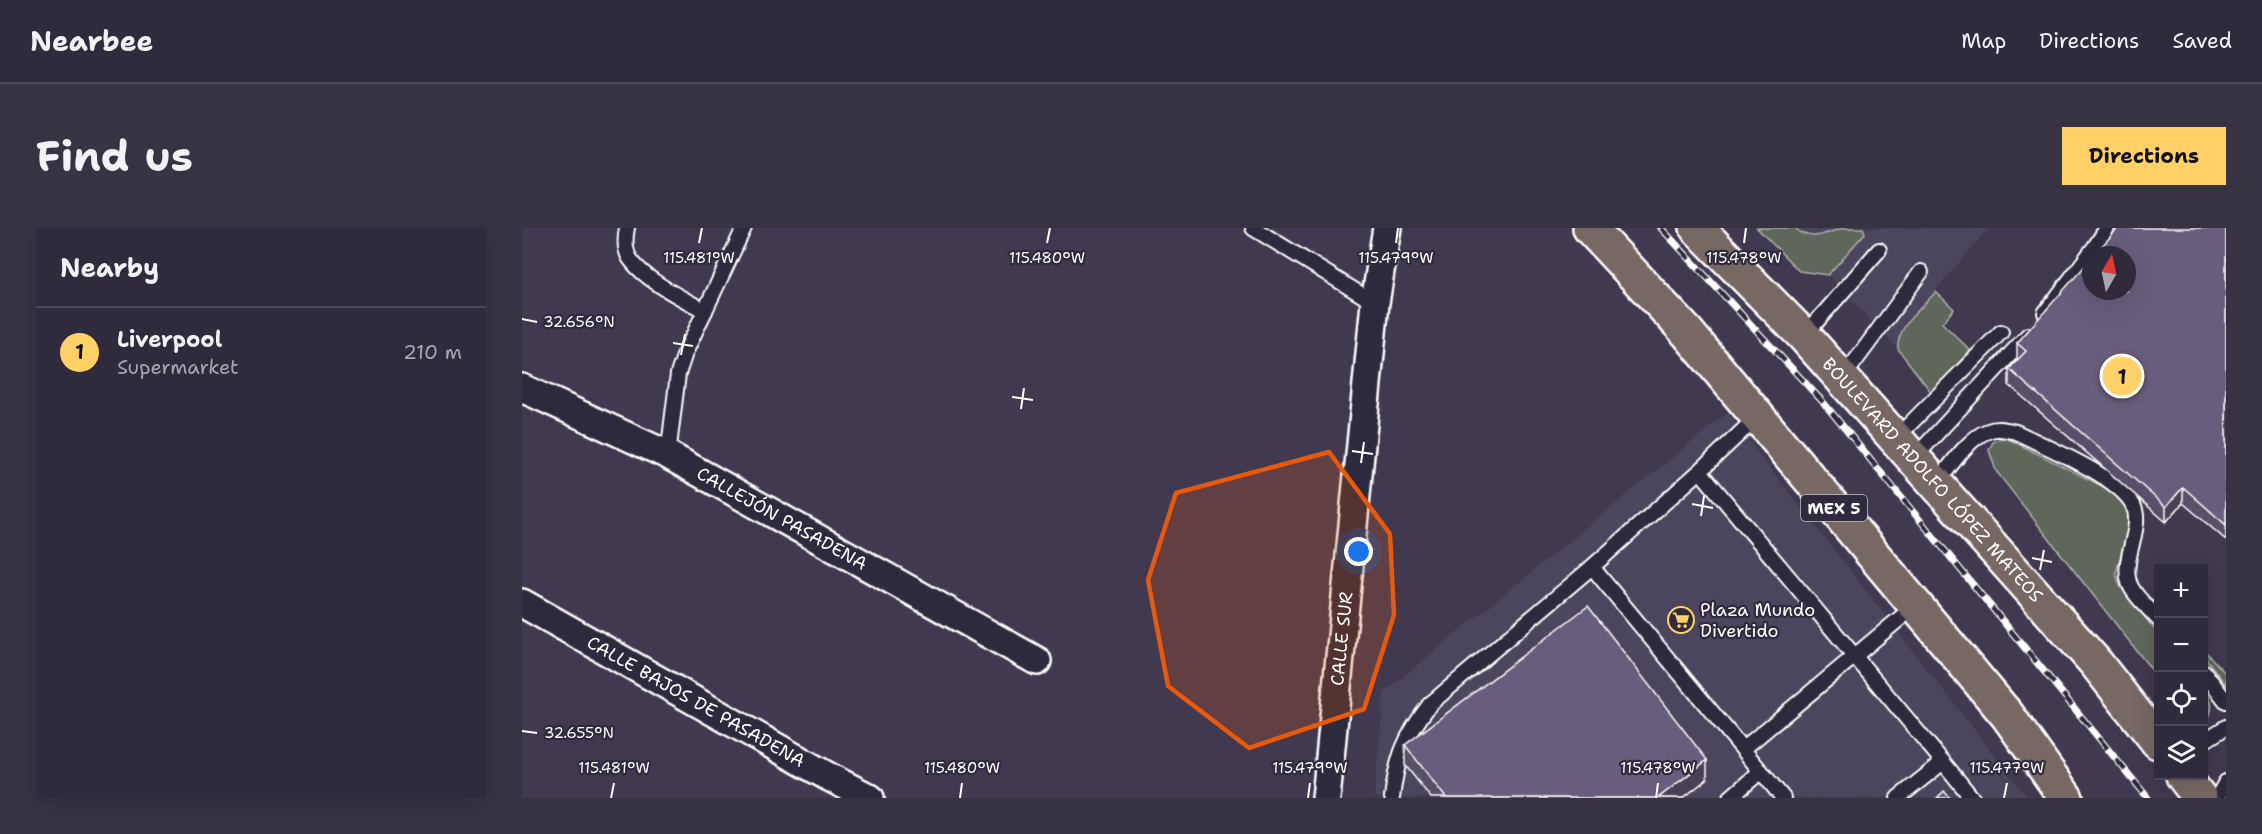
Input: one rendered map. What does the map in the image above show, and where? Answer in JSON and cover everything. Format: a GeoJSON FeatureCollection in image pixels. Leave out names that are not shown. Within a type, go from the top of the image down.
{"type":"FeatureCollection","features":[{"type":"Feature","properties":{"kind":"main road","name":"MEX 5"},"geometry":{"type":"LineString","coordinates":[[1590,228],[1688,332],[1916,605],[2008,716],[2066,798]]}},
{"type":"Feature","properties":{"kind":"main road","name":"BOULEVARD ADOLFO LÓPEZ MATEOS"},"geometry":{"type":"LineString","coordinates":[[1697,228],[1804,336],[2095,662],[2154,737]]}},
{"type":"Feature","properties":{"kind":"main road"},"geometry":{"type":"LineString","coordinates":[[2186,780],[2200,798]]}},
{"type":"Feature","properties":{"kind":"street","name":"CALLE SUR"},"geometry":{"type":"LineString","coordinates":[[1326,798],[1375,303],[1387,228]]}},
{"type":"Feature","properties":{"kind":"street","name":"CALLEJÓN PASADENA"},"geometry":{"type":"LineString","coordinates":[[522,388],[668,455],[1037,661]]}},
{"type":"Feature","properties":{"kind":"street","name":"CALLE BAJOS DE PASADENA"},"geometry":{"type":"LineString","coordinates":[[522,603],[870,798]]}},
{"type":"Feature","properties":{"kind":"lane"},"geometry":{"type":"LineString","coordinates":[[627,228],[625,245],[630,259],[650,277],[705,311]]}},
{"type":"Feature","properties":{"kind":"lane"},"geometry":{"type":"LineString","coordinates":[[668,455],[678,374],[685,353],[744,228]]}},
{"type":"Feature","properties":{"kind":"lane"},"geometry":{"type":"LineString","coordinates":[[1253,228],[1375,303]]}},
{"type":"Feature","properties":{"kind":"lane"},"geometry":{"type":"LineString","coordinates":[[1904,449],[2018,347],[2107,228]]}},
{"type":"Feature","properties":{"kind":"lane"},"geometry":{"type":"LineString","coordinates":[[1804,336],[1879,250]]}},
{"type":"Feature","properties":{"kind":"lane"},"geometry":{"type":"LineString","coordinates":[[1842,379],[1921,272]]}},
{"type":"Feature","properties":{"kind":"lane"},"geometry":{"type":"LineString","coordinates":[[1904,449],[2001,332]]}},
{"type":"Feature","properties":{"kind":"lane"},"geometry":{"type":"LineString","coordinates":[[1392,798],[1400,753],[1412,728],[1430,704],[1592,567],[1758,416]]}},
{"type":"Feature","properties":{"kind":"lane"},"geometry":{"type":"LineString","coordinates":[[1936,484],[1970,444],[1987,431],[2001,428],[2016,432],[2103,477],[2132,504],[2136,515],[2127,571],[2131,587],[2157,618]]}},
{"type":"Feature","properties":{"kind":"lane"},"geometry":{"type":"LineString","coordinates":[[1700,471],[1972,798]]}},
{"type":"Feature","properties":{"kind":"lane"},"geometry":{"type":"LineString","coordinates":[[1592,567],[1783,798]]}},
{"type":"Feature","properties":{"kind":"lane"},"geometry":{"type":"LineString","coordinates":[[1743,749],[1916,605]]}},
{"type":"Feature","properties":{"kind":"lane"},"geometry":{"type":"LineString","coordinates":[[2208,677],[2226,701]]}},
{"type":"Feature","properties":{"kind":"lane"},"geometry":{"type":"LineString","coordinates":[[2208,738],[2226,727]]}},
{"type":"Feature","properties":{"kind":"lane"},"geometry":{"type":"LineString","coordinates":[[1898,798],[1943,762]]}},
{"type":"Feature","properties":{"kind":"lane"},"geometry":{"type":"LineString","coordinates":[[1730,798],[1761,771]]}},
{"type":"Feature","properties":{"kind":"lane"},"geometry":{"type":"LineString","coordinates":[[2217,798],[2226,782]]}},
{"type":"Feature","properties":{"kind":"highlighted area"},"geometry":{"type":"Polygon","coordinates":[[[1329,452],[1390,534],[1394,615],[1364,709],[1249,748],[1168,686],[1148,580],[1176,493],[1329,452]]]}},
{"type":"Feature","properties":{"kind":"shaded area"},"geometry":{"type":"Polygon","coordinates":[[[1757,228],[1989,228],[1901,331],[1897,340],[1898,349],[1828,275],[1799,271],[1757,228]]]}},
{"type":"Feature","properties":{"kind":"shaded area"},"geometry":{"type":"Polygon","coordinates":[[[1757,228],[1795,228],[1801,233],[1813,236],[1843,228],[1863,228],[1865,233],[1828,275],[1799,271],[1757,228]]]}},
{"type":"Feature","properties":{"kind":"shaded area"},"geometry":{"type":"Polygon","coordinates":[[[1936,292],[1954,309],[1942,323],[1970,350],[1932,393],[1898,349],[1898,341],[1905,325],[1936,292]]]}},
{"type":"Feature","properties":{"kind":"shaded area","name":"Plaza Mundo Divertido"},"geometry":{"type":"Polygon","coordinates":[[[1727,413],[2028,798],[1374,798],[1384,692],[1727,413]]]}},
{"type":"Feature","properties":{"kind":"shaded area"},"geometry":{"type":"Polygon","coordinates":[[[2004,437],[2114,492],[2125,502],[2131,516],[2116,573],[2120,586],[2154,629],[2154,673],[1996,471],[1989,450],[1993,442],[2004,437]]]}},
{"type":"Feature","properties":{"kind":"shaded area"},"geometry":{"type":"Polygon","coordinates":[[[2208,654],[2226,674],[2226,685],[2208,661],[2208,654]]]}},
{"type":"Feature","properties":{"kind":"shaded area"},"geometry":{"type":"Polygon","coordinates":[[[2208,695],[2212,706],[2208,719],[2208,695]]]}},
{"type":"Feature","properties":{"kind":"building"},"geometry":{"type":"Polygon","coordinates":[[[2118,228],[2226,228],[2226,525],[2183,487],[2166,507],[2009,369],[2026,351],[2017,343],[2082,269],[2082,300],[2136,300],[2136,246],[2102,246],[2118,228]]]}},
{"type":"Feature","properties":{"kind":"building"},"geometry":{"type":"Polygon","coordinates":[[[1588,606],[1707,760],[1658,798],[1446,798],[1405,745],[1588,606]]]}},
{"type":"Feature","properties":{"kind":"building"},"geometry":{"type":"Polygon","coordinates":[[[1944,791],[1950,798],[1937,798],[1944,791]]]}},
{"type":"Feature","properties":{"kind":"railway"},"geometry":{"type":"LineString","coordinates":[[1661,228],[1823,402],[2148,798]]}},
{"type":"Feature","properties":{"kind":"place","name":"Liverpool"},"geometry":{"type":"Point","coordinates":[2122,376]}},
{"type":"Feature","properties":{"kind":"place","name":"Plaza Mundo Divertido"},"geometry":{"type":"Point","coordinates":[1681,620]}}]}
